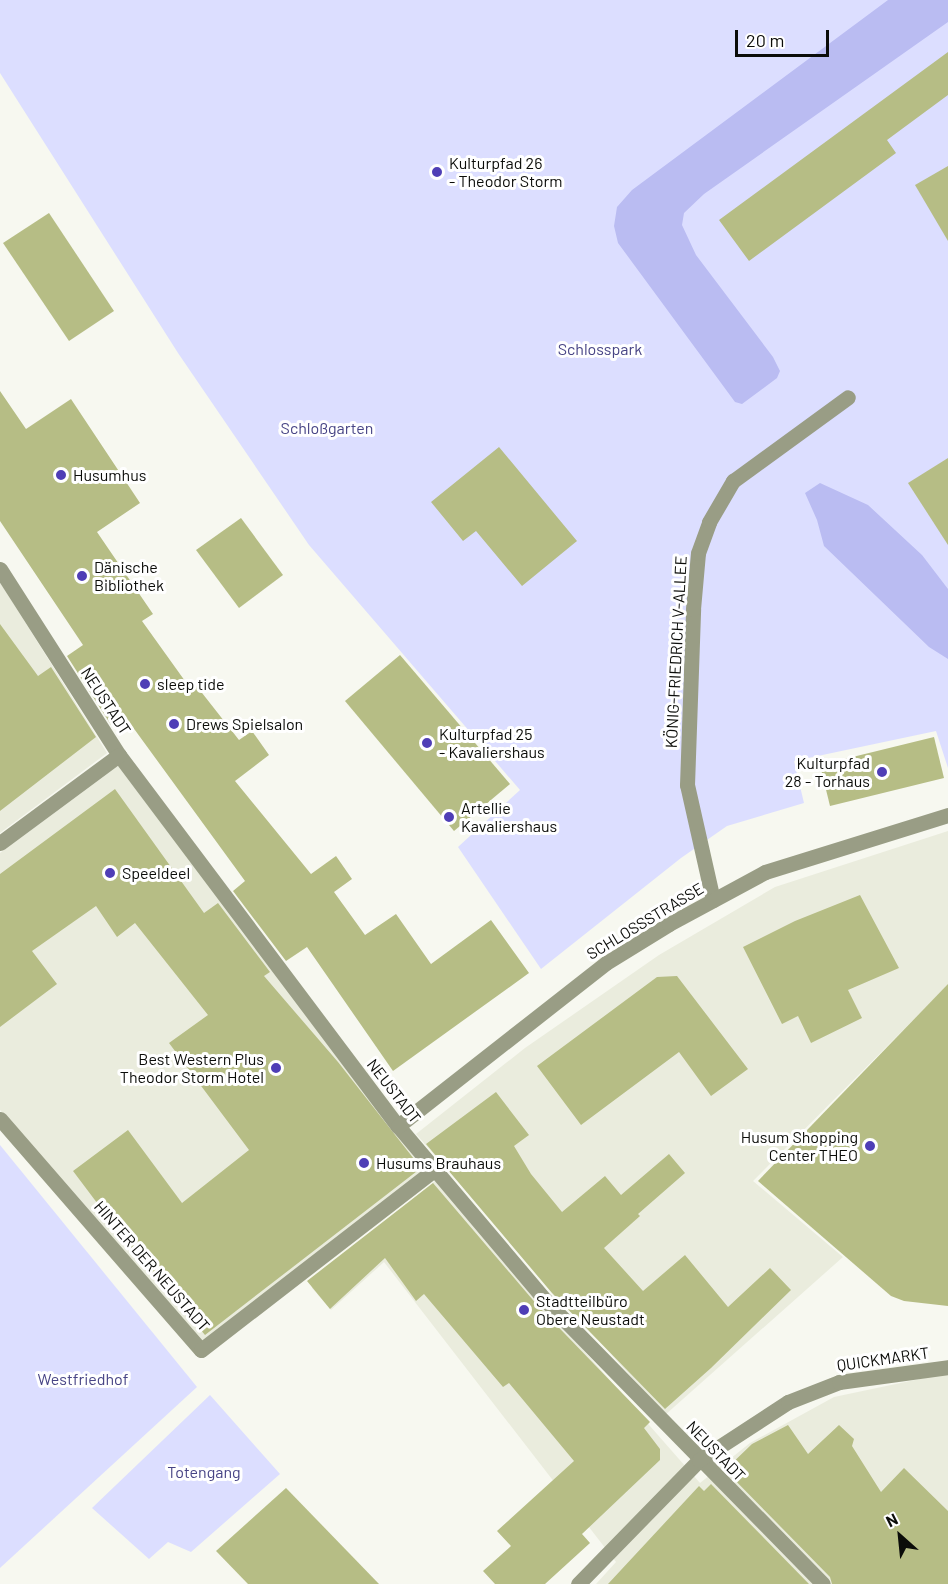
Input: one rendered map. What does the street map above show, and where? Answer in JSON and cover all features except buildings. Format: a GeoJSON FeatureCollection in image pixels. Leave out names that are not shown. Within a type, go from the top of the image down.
{"type":"FeatureCollection","features":[{"type":"Feature","properties":{"kind":"street","name":"KÖNIG-FRIEDRICH V-ALLEE"},"geometry":{"type":"LineString","coordinates":[[713,900],[687,784],[693,609],[698,553],[709,522],[733,481],[848,398]]}},
{"type":"Feature","properties":{"kind":"street","name":"NEUSTADT"},"geometry":{"type":"LineString","coordinates":[[0,568],[119,755],[398,1126],[545,1300],[699,1460],[823,1584]]}},
{"type":"Feature","properties":{"kind":"street"},"geometry":{"type":"LineString","coordinates":[[0,843],[119,755]]}},
{"type":"Feature","properties":{"kind":"street","name":"SCHLOSSSTRASSE"},"geometry":{"type":"LineString","coordinates":[[398,1126],[606,963],[713,900],[765,873],[948,815]]}},
{"type":"Feature","properties":{"kind":"street","name":"HINTER DER NEUSTADT"},"geometry":{"type":"LineString","coordinates":[[0,1119],[201,1350],[435,1170]]}},
{"type":"Feature","properties":{"kind":"street","name":"QUICKMARKT"},"geometry":{"type":"LineString","coordinates":[[578,1584],[699,1460],[788,1402],[839,1382],[948,1367]]}},
{"type":"Feature","properties":{"kind":"shaded area"},"geometry":{"type":"Polygon","coordinates":[[[0,582],[107,753],[0,833],[0,582]]]}},
{"type":"Feature","properties":{"kind":"shaded area"},"geometry":{"type":"Polygon","coordinates":[[[118,766],[428,1170],[202,1343],[0,1110],[0,853],[118,766]]]}},
{"type":"Feature","properties":{"kind":"shaded area"},"geometry":{"type":"Polygon","coordinates":[[[948,831],[948,985],[753,1181],[843,1257],[665,1415],[416,1134],[525,1048],[659,955],[775,887],[948,831]]]}},
{"type":"Feature","properties":{"kind":"shaded area"},"geometry":{"type":"Polygon","coordinates":[[[435,1181],[700,1483],[750,1443],[834,1397],[948,1373],[948,1584],[596,1584],[616,1562],[384,1262],[331,1310],[312,1288],[363,1240],[435,1181]]]}},
{"type":"Feature","properties":{"kind":"green space","name":"Schlosspark"},"geometry":{"type":"Polygon","coordinates":[[[0,0],[948,0],[948,768],[936,731],[794,761],[804,803],[727,826],[681,858],[541,969],[458,847],[520,790],[309,545],[178,353],[0,73],[0,0]]]}},
{"type":"Feature","properties":{"kind":"green space","name":"Westfriedhof"},"geometry":{"type":"Polygon","coordinates":[[[0,1145],[197,1387],[0,1568],[0,1145]]]}},
{"type":"Feature","properties":{"kind":"green space","name":"Totengang"},"geometry":{"type":"Polygon","coordinates":[[[210,1395],[280,1474],[191,1552],[168,1542],[149,1559],[92,1508],[210,1395]]]}},
{"type":"Feature","properties":{"kind":"water"},"geometry":{"type":"Polygon","coordinates":[[[888,0],[948,0],[948,22],[704,194],[684,213],[682,225],[696,255],[773,357],[780,371],[777,378],[742,404],[735,402],[618,243],[614,226],[617,207],[632,190],[888,0]]]}},
{"type":"Feature","properties":{"kind":"water"},"geometry":{"type":"Polygon","coordinates":[[[820,483],[868,505],[922,555],[948,589],[948,659],[929,647],[824,546],[817,520],[805,493],[820,483]]]}},
{"type":"Feature","properties":{"kind":"place","name":"Kulturpfad 26 - Theodor Storm"},"geometry":{"type":"Point","coordinates":[437,172]}},
{"type":"Feature","properties":{"kind":"place","name":"Husumhus"},"geometry":{"type":"Point","coordinates":[61,475]}},
{"type":"Feature","properties":{"kind":"place","name":"Dänische Bibliothek"},"geometry":{"type":"Point","coordinates":[82,576]}},
{"type":"Feature","properties":{"kind":"place","name":"sleep tide"},"geometry":{"type":"Point","coordinates":[145,684]}},
{"type":"Feature","properties":{"kind":"place","name":"Drews Spielsalon"},"geometry":{"type":"Point","coordinates":[174,724]}},
{"type":"Feature","properties":{"kind":"place","name":"Kulturpfad 25 - Kavaliershaus"},"geometry":{"type":"Point","coordinates":[427,743]}},
{"type":"Feature","properties":{"kind":"place","name":"Kulturpfad 28 - Torhaus"},"geometry":{"type":"Point","coordinates":[882,772]}},
{"type":"Feature","properties":{"kind":"place","name":"Artellie Kavaliershaus"},"geometry":{"type":"Point","coordinates":[449,817]}},
{"type":"Feature","properties":{"kind":"place","name":"Speeldeel"},"geometry":{"type":"Point","coordinates":[110,873]}},
{"type":"Feature","properties":{"kind":"place","name":"Best Western Plus Theodor Storm Hotel"},"geometry":{"type":"Point","coordinates":[276,1068]}},
{"type":"Feature","properties":{"kind":"place","name":"Husum Shopping Center THEO"},"geometry":{"type":"Point","coordinates":[870,1146]}},
{"type":"Feature","properties":{"kind":"place","name":"Husums Brauhaus"},"geometry":{"type":"Point","coordinates":[364,1163]}},
{"type":"Feature","properties":{"kind":"place","name":"Stadtteilbüro Obere Neustadt"},"geometry":{"type":"Point","coordinates":[524,1310]}},
{"type":"Feature","properties":{"kind":"park label","name":"Schloßgarten"},"geometry":{"type":"Point","coordinates":[327,428]}}]}
